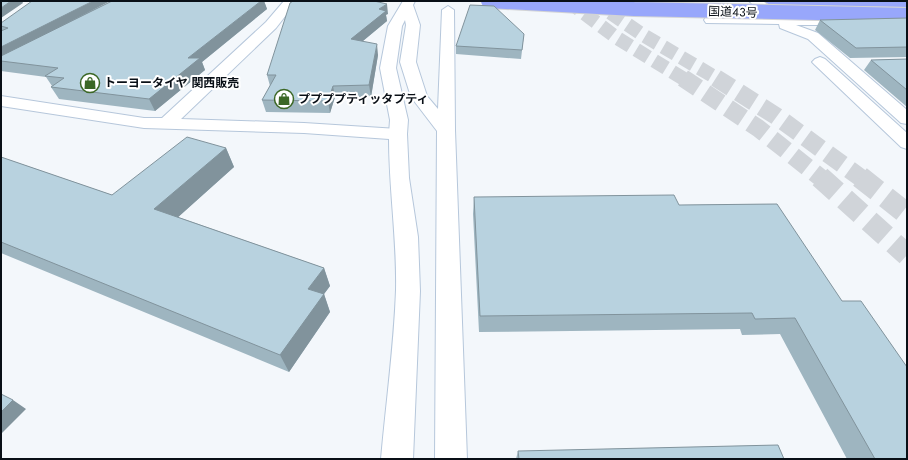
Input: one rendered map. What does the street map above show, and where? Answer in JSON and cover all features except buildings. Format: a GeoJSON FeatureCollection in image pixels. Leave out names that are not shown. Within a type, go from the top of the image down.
{"type":"FeatureCollection","features":[{"type":"Feature","properties":{"kind":"highway","name":"国道43号"},"geometry":{"type":"LineString","coordinates":[[488,1],[634,9],[907,15]]}},
{"type":"Feature","properties":{"kind":"highway"},"geometry":{"type":"LineString","coordinates":[[631,1],[724,6],[907,9]]}},
{"type":"Feature","properties":{"kind":"highway","name":"国道43号"},"geometry":{"type":"LineString","coordinates":[[770,1],[907,3]]}},
{"type":"Feature","properties":{"kind":"street"},"geometry":{"type":"LineString","coordinates":[[166,124],[271,25],[291,1]]}},
{"type":"Feature","properties":{"kind":"street"},"geometry":{"type":"LineString","coordinates":[[755,1],[777,20],[792,29],[813,36],[907,119]]}},
{"type":"Feature","properties":{"kind":"street"},"geometry":{"type":"LineString","coordinates":[[402,4],[413,25],[408,62],[420,97],[446,130]]}},
{"type":"Feature","properties":{"kind":"street"},"geometry":{"type":"LineString","coordinates":[[397,459],[408,292],[406,237],[399,178],[399,120],[388,68],[395,26],[402,4]]}},
{"type":"Feature","properties":{"kind":"street"},"geometry":{"type":"LineString","coordinates":[[448,10],[446,130],[451,459]]}},
{"type":"Feature","properties":{"kind":"street"},"geometry":{"type":"LineString","coordinates":[[711,20],[766,22],[777,20],[907,21]]}},
{"type":"Feature","properties":{"kind":"street"},"geometry":{"type":"LineString","coordinates":[[792,29],[793,37],[907,143]]}},
{"type":"Feature","properties":{"kind":"street"},"geometry":{"type":"LineString","coordinates":[[845,65],[868,64]]}},
{"type":"Feature","properties":{"kind":"street"},"geometry":{"type":"LineString","coordinates":[[1,101],[81,114],[166,124],[304,128],[398,134]]}},
{"type":"Feature","properties":{"kind":"tunnel"},"geometry":{"type":"LineString","coordinates":[[568,1],[617,38],[684,79]]}},
{"type":"Feature","properties":{"kind":"tunnel"},"geometry":{"type":"LineString","coordinates":[[593,1],[643,35],[718,79]]}},
{"type":"Feature","properties":{"kind":"tunnel"},"geometry":{"type":"LineString","coordinates":[[683,78],[758,128],[821,178]]}},
{"type":"Feature","properties":{"kind":"tunnel"},"geometry":{"type":"LineString","coordinates":[[716,78],[776,116],[861,178]]}},
{"type":"Feature","properties":{"kind":"tunnel"},"geometry":{"type":"LineString","coordinates":[[820,177],[907,255]]}},
{"type":"Feature","properties":{"kind":"tunnel"},"geometry":{"type":"LineString","coordinates":[[860,177],[907,214]]}},
{"type":"Feature","properties":{"kind":"place","name":"トーヨータイヤ 関西販売"},"geometry":{"type":"Point","coordinates":[90,83]}},
{"type":"Feature","properties":{"kind":"place","name":"ププププティッタプティ"},"geometry":{"type":"Point","coordinates":[284,99]}}]}
